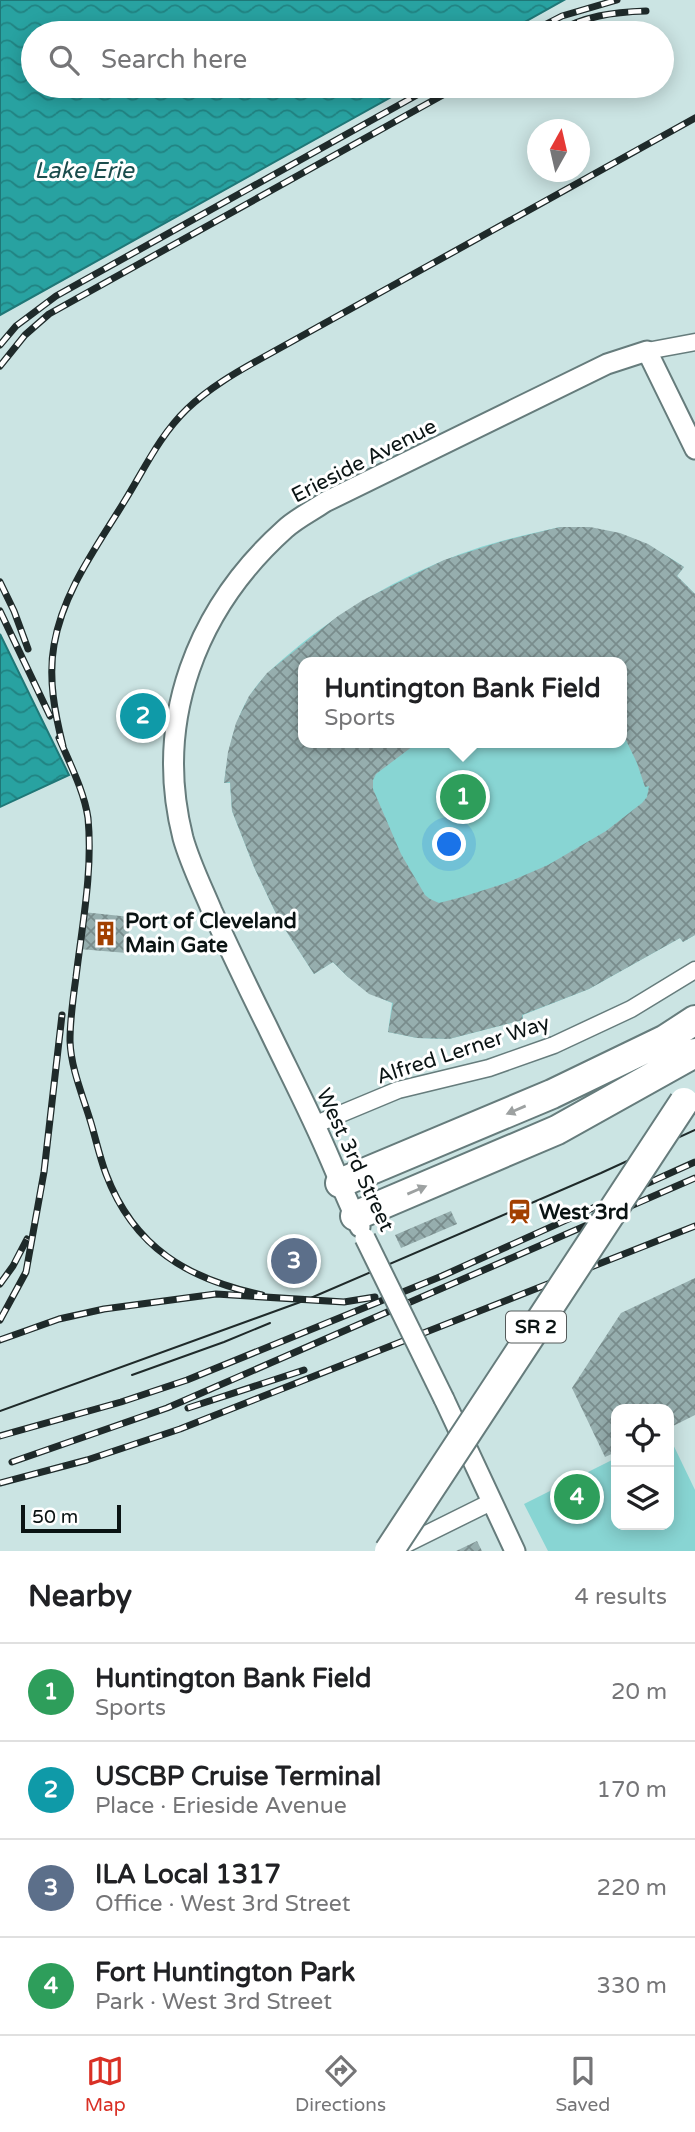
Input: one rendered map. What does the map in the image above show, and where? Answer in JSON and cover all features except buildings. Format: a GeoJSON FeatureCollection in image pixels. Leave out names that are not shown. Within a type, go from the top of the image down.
{"type":"FeatureCollection","features":[{"type":"Feature","properties":{"kind":"highway"},"geometry":{"type":"LineString","coordinates":[[695,1020],[609,1078],[543,1117],[651,1069],[695,1053]]}},
{"type":"Feature","properties":{"kind":"highway"},"geometry":{"type":"LineString","coordinates":[[341,1185],[552,1094],[666,1039]]}},
{"type":"Feature","properties":{"kind":"highway"},"geometry":{"type":"LineString","coordinates":[[357,1222],[548,1135],[695,1053]]}},
{"type":"Feature","properties":{"kind":"highway","name":"SR 2"},"geometry":{"type":"LineString","coordinates":[[390,1551],[695,1086]]}},
{"type":"Feature","properties":{"kind":"highway","name":"SR 2"},"geometry":{"type":"LineString","coordinates":[[410,1551],[695,1119]]}},
{"type":"Feature","properties":{"kind":"street","name":"Erieside Avenue"},"geometry":{"type":"LineString","coordinates":[[174,780],[179,702],[187,673],[203,637],[220,604],[249,564],[288,527],[325,502],[591,372],[647,351],[695,342]]}},
{"type":"Feature","properties":{"kind":"street"},"geometry":{"type":"LineString","coordinates":[[647,351],[695,449]]}},
{"type":"Feature","properties":{"kind":"street","name":"West 3rd Street"},"geometry":{"type":"LineString","coordinates":[[174,780],[175,800],[188,855],[357,1222],[515,1551]]}},
{"type":"Feature","properties":{"kind":"street","name":"Alfred Lerner Way"},"geometry":{"type":"LineString","coordinates":[[314,1125],[398,1090],[489,1068],[554,1045],[631,1009],[695,970]]}},
{"type":"Feature","properties":{"kind":"street"},"geometry":{"type":"LineString","coordinates":[[390,1551],[491,1502]]}},
{"type":"Feature","properties":{"kind":"shaded area"},"geometry":{"type":"Polygon","coordinates":[[[560,527],[596,529],[639,541],[684,567],[677,576],[695,594],[695,935],[683,942],[680,938],[589,989],[523,1015],[523,1020],[449,1039],[417,1038],[388,1032],[392,1003],[360,986],[333,962],[314,974],[279,920],[232,811],[230,783],[224,783],[229,749],[243,707],[254,689],[301,644],[361,602],[404,578],[449,558],[494,543],[560,527]]]}},
{"type":"Feature","properties":{"kind":"shaded area"},"geometry":{"type":"Polygon","coordinates":[[[674,1446],[695,1490],[695,1551],[548,1551],[524,1504],[611,1460],[611,1530],[674,1530],[674,1446]]]}},
{"type":"Feature","properties":{"kind":"water","name":"Lake Erie"},"geometry":{"type":"Polygon","coordinates":[[[0,0],[564,0],[526,21],[21,21],[21,98],[389,98],[0,315],[0,0]]]}},
{"type":"Feature","properties":{"kind":"water"},"geometry":{"type":"Polygon","coordinates":[[[0,634],[69,775],[0,807],[0,634]]]}},
{"type":"Feature","properties":{"kind":"tram line"},"geometry":{"type":"LineString","coordinates":[[0,1411],[306,1300],[695,1130]]}},
{"type":"Feature","properties":{"kind":"tram line"},"geometry":{"type":"LineString","coordinates":[[132,1375],[270,1323]]}},
{"type":"Feature","properties":{"kind":"railway"},"geometry":{"type":"LineString","coordinates":[[552,21],[617,0]]}},
{"type":"Feature","properties":{"kind":"railway"},"geometry":{"type":"LineString","coordinates":[[583,21],[622,12],[646,11]]}},
{"type":"Feature","properties":{"kind":"railway"},"geometry":{"type":"LineString","coordinates":[[0,345],[16,326],[56,296],[411,98]]}},
{"type":"Feature","properties":{"kind":"railway"},"geometry":{"type":"LineString","coordinates":[[0,366],[25,335],[49,314],[437,98]]}},
{"type":"Feature","properties":{"kind":"railway"},"geometry":{"type":"LineString","coordinates":[[63,746],[55,709],[52,658],[65,607],[82,571],[168,430],[195,401],[232,375],[695,118]]}},
{"type":"Feature","properties":{"kind":"railway"},"geometry":{"type":"LineString","coordinates":[[0,582],[28,649]]}},
{"type":"Feature","properties":{"kind":"railway"},"geometry":{"type":"LineString","coordinates":[[0,611],[50,716]]}},
{"type":"Feature","properties":{"kind":"railway"},"geometry":{"type":"LineString","coordinates":[[59,738],[83,798],[89,838],[86,898],[71,1017],[71,1051],[106,1174],[132,1222],[148,1241],[167,1256],[210,1280],[262,1295]]}},
{"type":"Feature","properties":{"kind":"railway"},"geometry":{"type":"LineString","coordinates":[[0,1320],[26,1272],[44,1172],[62,1015]]}},
{"type":"Feature","properties":{"kind":"railway"},"geometry":{"type":"LineString","coordinates":[[0,1436],[121,1402],[187,1380],[442,1276],[695,1162]]}},
{"type":"Feature","properties":{"kind":"railway"},"geometry":{"type":"LineString","coordinates":[[12,1462],[167,1408],[695,1178]]}},
{"type":"Feature","properties":{"kind":"railway"},"geometry":{"type":"LineString","coordinates":[[0,1483],[87,1460],[180,1429],[695,1226]]}},
{"type":"Feature","properties":{"kind":"railway"},"geometry":{"type":"LineString","coordinates":[[0,1284],[27,1239]]}},
{"type":"Feature","properties":{"kind":"railway"},"geometry":{"type":"LineString","coordinates":[[0,1340],[59,1319],[104,1309],[216,1294],[344,1302],[375,1297]]}},
{"type":"Feature","properties":{"kind":"railway"},"geometry":{"type":"LineString","coordinates":[[188,1408],[304,1370]]}},
{"type":"Feature","properties":{"kind":"place","name":"USCBP Cruise Terminal"},"geometry":{"type":"Point","coordinates":[143,716]}},
{"type":"Feature","properties":{"kind":"place","name":"Huntington Bank Field"},"geometry":{"type":"Point","coordinates":[463,797]}},
{"type":"Feature","properties":{"kind":"place","name":"Port of Cleveland Main Gate"},"geometry":{"type":"Point","coordinates":[105,933]}},
{"type":"Feature","properties":{"kind":"place","name":"West 3rd"},"geometry":{"type":"Point","coordinates":[519,1212]}},
{"type":"Feature","properties":{"kind":"place","name":"ILA Local 1317"},"geometry":{"type":"Point","coordinates":[294,1261]}},
{"type":"Feature","properties":{"kind":"place","name":"Fort Huntington Park"},"geometry":{"type":"Point","coordinates":[577,1497]}}]}
